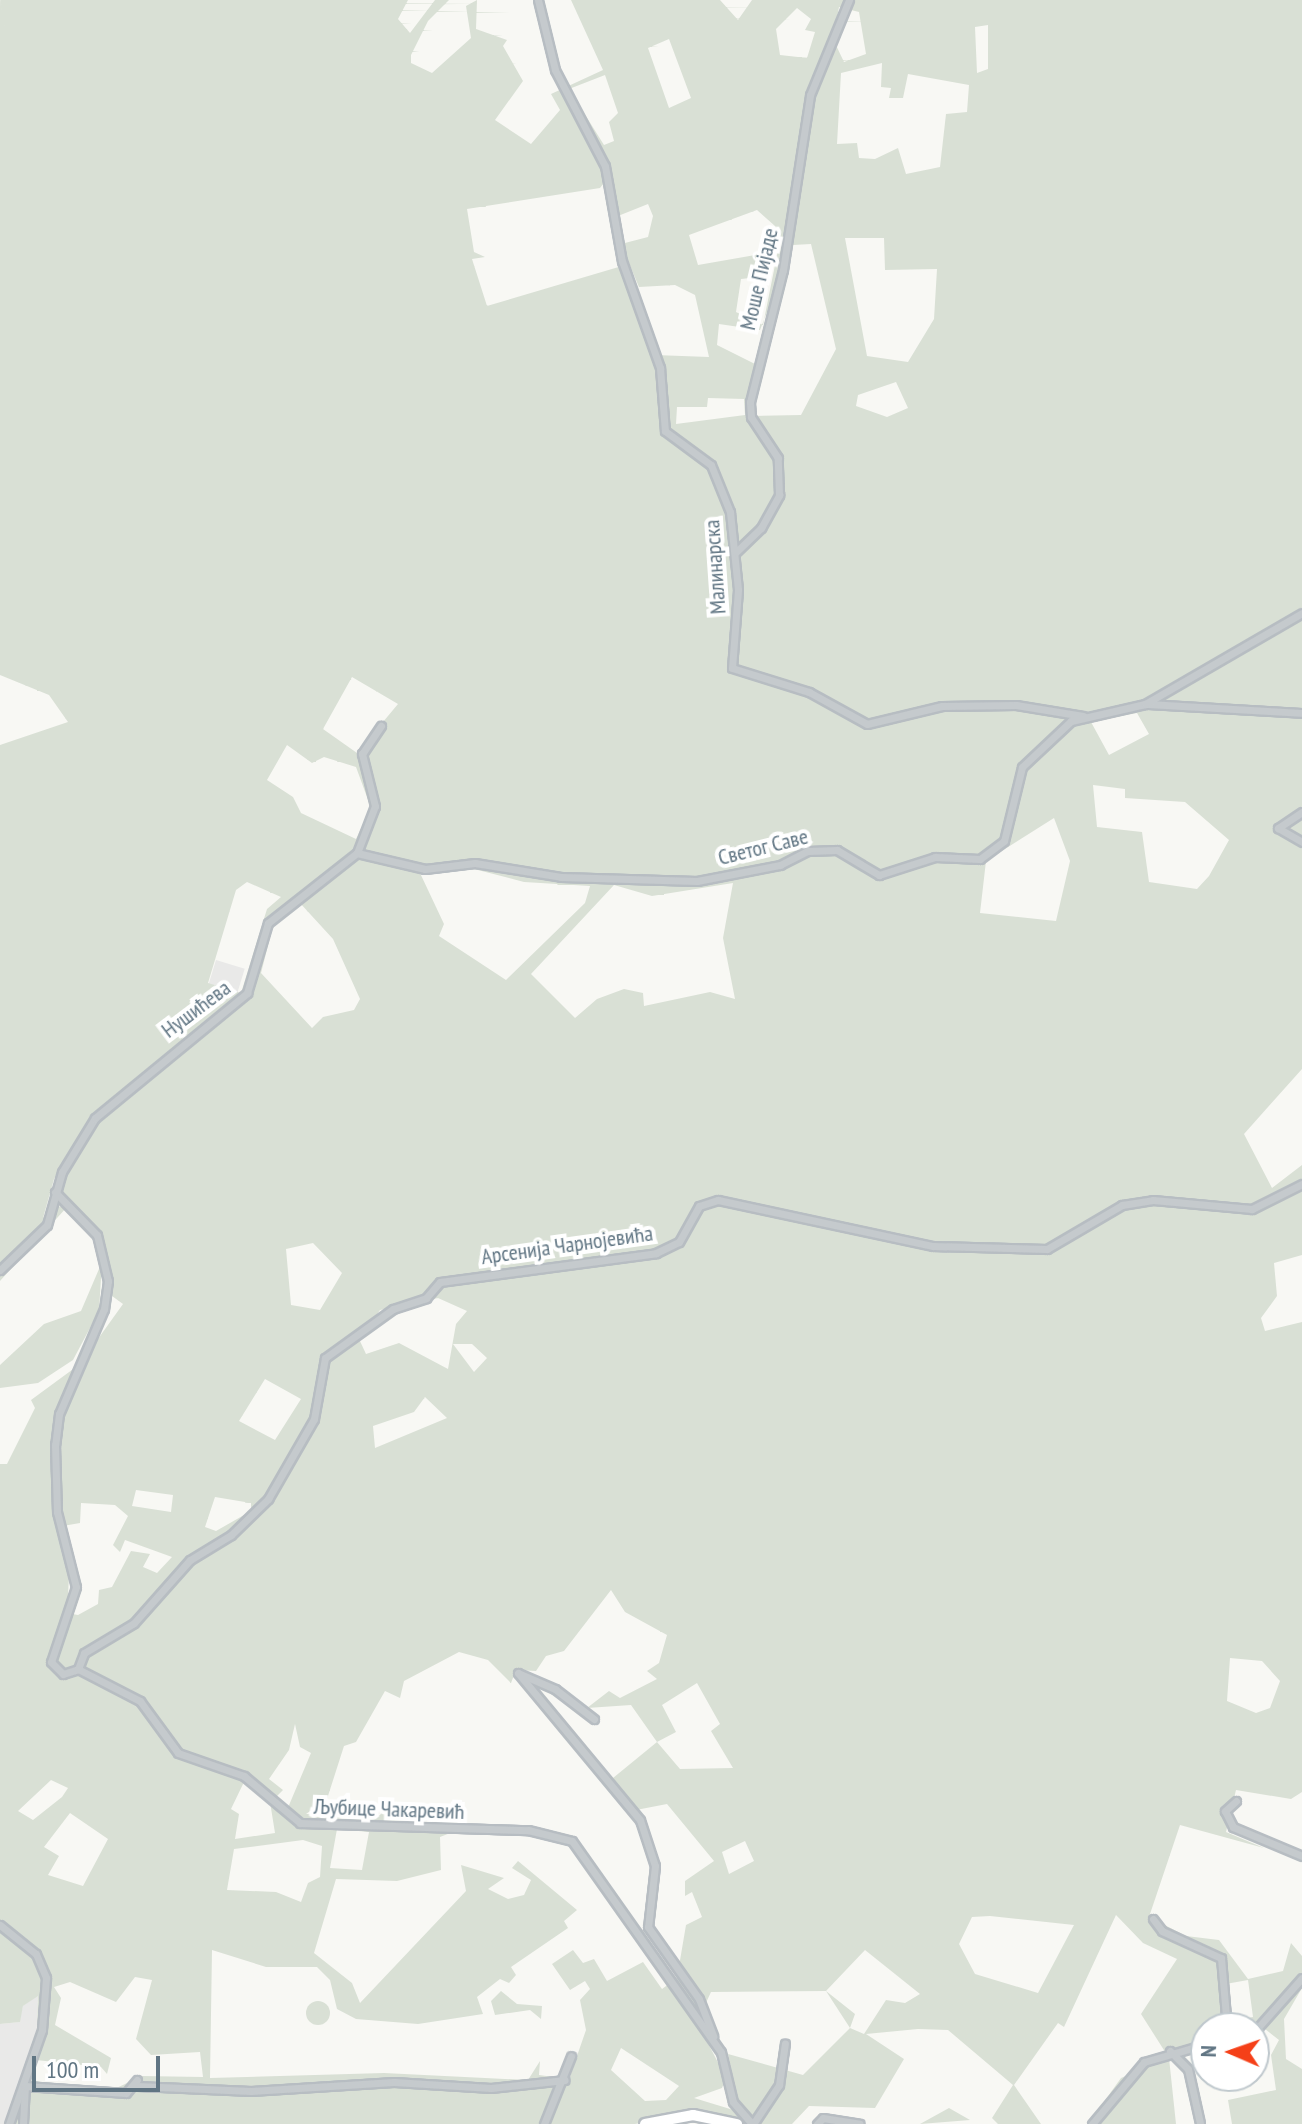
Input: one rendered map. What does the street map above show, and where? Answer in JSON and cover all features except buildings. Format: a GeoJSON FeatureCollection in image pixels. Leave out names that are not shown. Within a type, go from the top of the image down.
{"type":"FeatureCollection","features":[{"type":"Feature","properties":{"kind":"street","name":"Малинарска"},"geometry":{"type":"LineString","coordinates":[[538,0],[555,70],[605,166],[622,261],[660,368],[665,431],[711,465],[730,512],[736,552],[738,618],[729,652],[741,675],[809,692],[867,724],[942,706],[1016,705],[1083,716]]}},
{"type":"Feature","properties":{"kind":"street","name":"Моше Пијаде"},"geometry":{"type":"LineString","coordinates":[[736,552],[761,528],[779,495],[778,458],[751,417],[750,402],[783,270],[810,95],[849,0]]}},
{"type":"Feature","properties":{"kind":"street","name":"Светог Саве"},"geometry":{"type":"LineString","coordinates":[[357,853],[425,869],[475,863],[561,877],[697,881],[780,865],[808,851],[837,850],[879,875],[935,857],[980,859],[1004,841],[1022,767],[1083,716],[1145,704],[1302,613]]}},
{"type":"Feature","properties":{"kind":"street"},"geometry":{"type":"LineString","coordinates":[[1145,704],[1302,713]]}},
{"type":"Feature","properties":{"kind":"street"},"geometry":{"type":"LineString","coordinates":[[357,853],[375,806],[362,754],[381,726]]}},
{"type":"Feature","properties":{"kind":"street"},"geometry":{"type":"LineString","coordinates":[[1302,812],[1278,828],[1302,842]]}},
{"type":"Feature","properties":{"kind":"street","name":"Нушићева"},"geometry":{"type":"LineString","coordinates":[[0,1270],[47,1225],[55,1192],[95,1118],[247,993],[268,923],[357,853]]}},
{"type":"Feature","properties":{"kind":"street","name":"Арсенија Чарнојевића"},"geometry":{"type":"LineString","coordinates":[[78,1669],[84,1653],[134,1623],[190,1560],[231,1535],[268,1499],[314,1419],[325,1358],[393,1309],[426,1298],[440,1282],[656,1253],[679,1242],[699,1206],[718,1200],[933,1246],[1047,1249],[1122,1205],[1153,1200],[1252,1209],[1302,1184]]}},
{"type":"Feature","properties":{"kind":"street","name":"Љубице Чакаревић"},"geometry":{"type":"LineString","coordinates":[[55,1192],[97,1235],[108,1281],[104,1309],[59,1414],[55,1445],[57,1512],[76,1587],[51,1662],[63,1674],[78,1669],[140,1701],[178,1753],[244,1776],[300,1823],[528,1830],[572,1841],[714,2042]]}},
{"type":"Feature","properties":{"kind":"street","name":"Љубице Чакаревић"},"geometry":{"type":"LineString","coordinates":[[594,1719],[555,1689],[518,1673],[640,1820],[655,1866],[648,1927],[699,1999],[733,2102],[752,2124]]}},
{"type":"Feature","properties":{"kind":"street"},"geometry":{"type":"LineString","coordinates":[[1236,1801],[1225,1811],[1233,1827],[1302,1856]]}},
{"type":"Feature","properties":{"kind":"street"},"geometry":{"type":"LineString","coordinates":[[1153,1919],[1162,1931],[1221,1958],[1226,2012]]}},
{"type":"Feature","properties":{"kind":"street"},"geometry":{"type":"LineString","coordinates":[[0,1925],[36,1954],[46,1978],[25,2086],[23,2124]]}},
{"type":"Feature","properties":{"kind":"street"},"geometry":{"type":"LineString","coordinates":[[1270,2014],[1302,1978]]}},
{"type":"Feature","properties":{"kind":"street"},"geometry":{"type":"LineString","coordinates":[[752,2124],[779,2085],[785,2043]]}},
{"type":"Feature","properties":{"kind":"street"},"geometry":{"type":"LineString","coordinates":[[1092,2124],[1144,2062],[1170,2051],[1190,2047]]}},
{"type":"Feature","properties":{"kind":"street"},"geometry":{"type":"LineString","coordinates":[[1170,2051],[1188,2069],[1200,2123]]}},
{"type":"Feature","properties":{"kind":"street"},"geometry":{"type":"LineString","coordinates":[[544,2124],[565,2080],[571,2056]]}},
{"type":"Feature","properties":{"kind":"street"},"geometry":{"type":"LineString","coordinates":[[25,2086],[102,2093],[137,2083],[251,2091],[394,2082],[491,2088],[565,2080]]}},
{"type":"Feature","properties":{"kind":"street"},"geometry":{"type":"LineString","coordinates":[[9,2124],[25,2086]]}},
{"type":"Feature","properties":{"kind":"street"},"geometry":{"type":"LineString","coordinates":[[645,2124],[693,2115],[737,2124]]}},
{"type":"Feature","properties":{"kind":"street"},"geometry":{"type":"LineString","coordinates":[[817,2124],[823,2118],[860,2124]]}},
{"type":"Feature","properties":{"kind":"shaded area"},"geometry":{"type":"Polygon","coordinates":[[[0,0],[408,0],[398,19],[410,33],[435,0],[449,0],[428,21],[411,55],[411,63],[432,73],[471,38],[466,6],[477,0],[476,29],[507,40],[503,46],[523,81],[495,120],[531,144],[560,110],[551,94],[603,70],[571,0],[720,0],[738,20],[752,0],[1302,0],[1302,1069],[1244,1134],[1272,1188],[1302,1165],[1302,1255],[1274,1263],[1277,1296],[1261,1318],[1265,1331],[1302,1322],[1302,1792],[1291,1799],[1236,1790],[1226,1832],[1264,1848],[1180,1825],[1149,1917],[1186,1936],[1219,1940],[1248,1979],[1283,1971],[1291,1943],[1302,1956],[1302,1988],[1284,2019],[1286,2059],[1302,2069],[1302,2124],[1232,2124],[1228,2100],[1276,2090],[1271,2055],[1279,2040],[1270,2033],[1270,2012],[1252,2012],[1248,1980],[1220,1985],[1224,2012],[1190,2012],[1190,2054],[1169,2058],[1141,2014],[1177,1959],[1143,1943],[1116,1915],[1064,2027],[1058,2023],[1014,2085],[1041,2124],[998,2124],[992,2118],[1013,2085],[948,2030],[918,2029],[866,2034],[904,2059],[875,2108],[809,2106],[792,2124],[710,2124],[700,2111],[635,2124],[11,2124],[29,2080],[108,2092],[142,2076],[203,2077],[200,2052],[151,2055],[136,2039],[152,1980],[135,1977],[116,2002],[70,1982],[54,1987],[61,1998],[55,2025],[111,2058],[107,2074],[101,2067],[36,2060],[38,1996],[23,2006],[20,2022],[0,2024],[0,1464],[7,1464],[35,1408],[31,1400],[80,1364],[123,1304],[112,1296],[105,1244],[58,1191],[93,1128],[86,1124],[54,1179],[43,1218],[51,1206],[67,1207],[0,1281],[0,745],[68,722],[49,695],[0,675],[0,0]],[[839,7],[833,39],[844,62],[866,54],[859,12],[839,7]],[[797,8],[776,29],[780,55],[807,58],[815,32],[805,30],[811,19],[797,8]],[[988,25],[975,27],[977,73],[988,69],[988,25]],[[669,39],[648,48],[669,108],[691,98],[669,39]],[[882,63],[841,73],[837,144],[857,143],[859,158],[875,159],[898,148],[906,174],[940,167],[946,114],[967,112],[969,85],[908,74],[903,98],[889,98],[891,88],[881,87],[882,63]],[[605,75],[569,89],[604,145],[614,141],[609,122],[618,113],[605,75]],[[610,175],[600,188],[467,209],[474,252],[485,257],[472,259],[487,306],[622,266],[655,355],[709,357],[695,295],[675,285],[639,287],[621,244],[648,237],[653,216],[648,204],[618,216],[610,175]],[[757,210],[689,235],[698,265],[761,254],[759,277],[741,279],[736,312],[762,325],[760,330],[719,324],[717,345],[761,367],[752,416],[801,415],[836,349],[811,244],[793,245],[764,319],[778,250],[775,226],[757,210]],[[845,238],[867,356],[908,362],[934,319],[937,269],[885,270],[884,238],[845,238]],[[896,382],[858,395],[856,406],[887,417],[908,408],[896,382]],[[708,398],[707,407],[677,407],[676,424],[745,415],[744,399],[708,398]],[[352,677],[323,729],[357,753],[398,704],[352,677]],[[1137,713],[1091,722],[1109,755],[1149,734],[1137,713]],[[287,745],[267,780],[293,797],[301,813],[356,839],[371,808],[356,767],[324,757],[312,763],[287,745]],[[1093,785],[1097,827],[1142,832],[1149,882],[1197,889],[1209,876],[1229,840],[1185,802],[1125,798],[1125,789],[1093,785]],[[1054,818],[986,861],[980,913],[1056,921],[1070,861],[1054,818]],[[474,869],[420,873],[444,924],[439,936],[506,980],[585,903],[590,886],[524,882],[474,869]],[[247,882],[236,890],[208,983],[241,993],[267,909],[281,897],[247,882]],[[733,883],[652,896],[614,885],[531,974],[575,1018],[597,999],[624,989],[643,993],[644,1006],[710,992],[735,999],[723,938],[733,883]],[[300,903],[273,926],[261,973],[312,1028],[323,1017],[354,1010],[360,999],[333,939],[300,903]],[[313,1243],[286,1249],[291,1305],[320,1310],[342,1273],[313,1243]],[[438,1298],[380,1310],[359,1339],[366,1354],[399,1343],[448,1369],[456,1324],[467,1311],[438,1298]],[[453,1344],[474,1372],[487,1358],[472,1344],[453,1344]],[[265,1379],[239,1421],[275,1440],[301,1399],[265,1379]],[[425,1397],[414,1412],[373,1426],[375,1448],[447,1418],[425,1397]],[[136,1490],[132,1506],[171,1512],[173,1495],[136,1490]],[[215,1497],[205,1527],[216,1531],[251,1511],[251,1503],[215,1497]],[[81,1503],[80,1523],[57,1527],[69,1576],[67,1613],[78,1615],[98,1604],[99,1590],[112,1587],[131,1551],[150,1554],[143,1567],[157,1573],[172,1557],[125,1540],[120,1552],[113,1545],[128,1516],[115,1505],[81,1503]],[[611,1590],[564,1651],[546,1656],[536,1671],[516,1670],[511,1683],[488,1660],[459,1652],[404,1681],[400,1698],[385,1691],[356,1742],[344,1746],[327,1799],[306,1814],[380,1815],[386,1808],[425,1824],[455,1820],[463,1828],[440,1837],[441,1870],[397,1881],[336,1879],[314,1953],[352,1983],[360,2003],[466,1891],[461,1865],[504,1878],[488,1889],[508,1899],[524,1895],[531,1880],[512,1868],[518,1861],[577,1910],[564,1921],[568,1928],[511,1967],[516,1975],[509,1983],[500,1979],[477,1997],[483,2014],[418,2024],[356,2019],[337,2009],[330,1980],[317,1967],[266,1967],[212,1950],[210,2078],[384,2073],[528,2080],[540,2061],[539,2075],[569,2079],[586,2030],[580,2000],[590,1989],[585,1981],[570,1990],[552,1964],[573,1950],[583,1963],[594,1959],[607,1981],[643,1962],[662,1989],[677,1978],[686,1925],[702,1917],[692,1892],[685,1896],[685,1881],[714,1861],[667,1804],[636,1810],[613,1778],[657,1742],[631,1705],[587,1708],[609,1691],[620,1698],[657,1679],[647,1671],[659,1663],[667,1635],[625,1612],[611,1590]],[[1230,1658],[1227,1701],[1256,1713],[1270,1708],[1280,1681],[1262,1661],[1230,1658]],[[697,1683],[662,1705],[676,1732],[657,1742],[680,1769],[733,1768],[711,1731],[720,1724],[697,1683]],[[295,1724],[289,1750],[269,1779],[283,1790],[274,1799],[287,1810],[311,1753],[300,1747],[295,1724]],[[51,1780],[18,1811],[33,1820],[62,1797],[68,1788],[51,1780]],[[244,1782],[231,1809],[239,1814],[235,1839],[275,1833],[270,1802],[244,1782]],[[70,1813],[44,1847],[59,1856],[48,1875],[83,1886],[108,1839],[70,1813]],[[337,1829],[330,1868],[362,1870],[369,1832],[337,1829]],[[303,1840],[234,1849],[227,1890],[276,1892],[301,1902],[308,1883],[320,1877],[322,1846],[303,1840]],[[745,1841],[722,1852],[729,1874],[754,1861],[745,1841]],[[990,1916],[972,1917],[959,1944],[975,1974],[1038,1993],[1074,1925],[990,1916]],[[865,1950],[826,1991],[711,1992],[697,2022],[726,2078],[722,2088],[694,2098],[740,2112],[728,2054],[803,2075],[850,2028],[864,2034],[886,2000],[905,2003],[920,1994],[865,1950]],[[621,2048],[611,2070],[645,2101],[666,2100],[679,2086],[621,2048]]]}},
{"type":"Feature","properties":{"kind":"shaded area"},"geometry":{"type":"Polygon","coordinates":[[[216,960],[245,969],[237,993],[209,984],[216,960]]]}},
{"type":"Feature","properties":{"kind":"shaded area"},"geometry":{"type":"Polygon","coordinates":[[[102,1262],[99,1311],[73,1360],[38,1383],[0,1388],[0,1365],[44,1324],[81,1311],[102,1262]]]}},
{"type":"Feature","properties":{"kind":"shaded area"},"geometry":{"type":"Polygon","coordinates":[[[501,1991],[517,2004],[542,2006],[541,2019],[530,2010],[495,2015],[491,2001],[501,1991]]]}},
{"type":"Feature","properties":{"kind":"shaded area"},"geometry":{"type":"Polygon","coordinates":[[[826,1991],[855,2014],[850,2028],[826,1991]]]}},
{"type":"Feature","properties":{"kind":"shaded area"},"geometry":{"type":"Polygon","coordinates":[[[38,1995],[36,2060],[7,2124],[0,2124],[0,2024],[19,2022],[23,2006],[38,1995]]]}},
{"type":"Feature","properties":{"kind":"shaded area"},"geometry":{"type":"Polygon","coordinates":[[[318,2001],[326,2005],[330,2013],[326,2021],[318,2025],[310,2021],[306,2013],[310,2005],[318,2001]]]}},
{"type":"Feature","properties":{"kind":"shaded area"},"geometry":{"type":"Polygon","coordinates":[[[1169,2058],[1176,2124],[1088,2124],[1121,2078],[1169,2058]]]}},
{"type":"Feature","properties":{"kind":"shaded area"},"geometry":{"type":"Polygon","coordinates":[[[949,2108],[970,2120],[920,2124],[949,2108]]]}}]}
